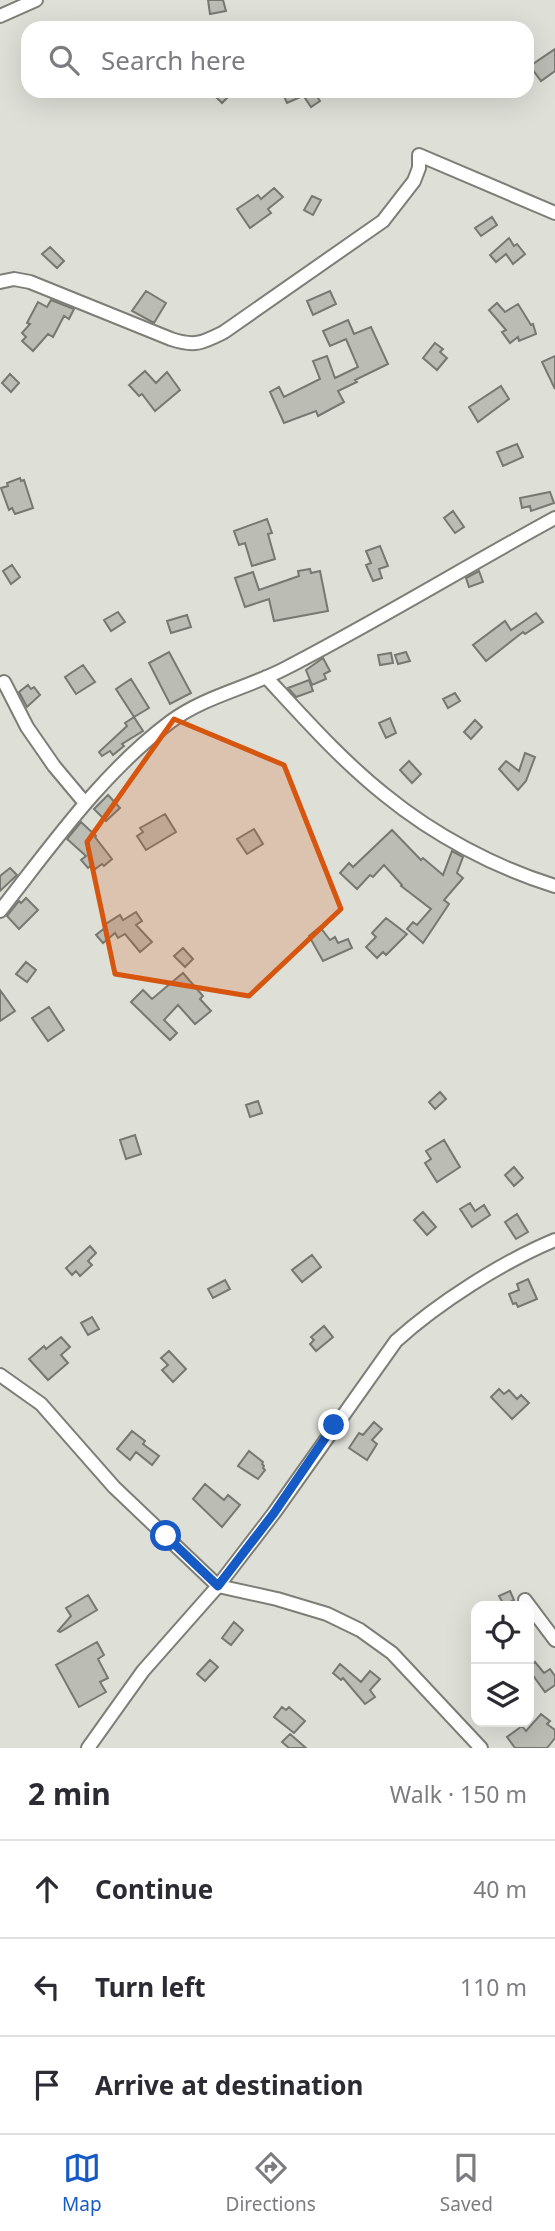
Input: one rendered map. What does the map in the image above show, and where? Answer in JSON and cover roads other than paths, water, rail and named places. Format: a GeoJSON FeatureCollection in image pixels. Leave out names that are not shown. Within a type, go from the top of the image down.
{"type":"FeatureCollection","features":[{"type":"Feature","properties":{"kind":"street"},"geometry":{"type":"LineString","coordinates":[[0,16],[36,0]]}},
{"type":"Feature","properties":{"kind":"street"},"geometry":{"type":"LineString","coordinates":[[0,282],[14,279],[30,282],[171,339],[185,344],[199,344],[224,332],[383,221],[414,181],[419,168],[419,155],[555,214]]}},
{"type":"Feature","properties":{"kind":"street"},"geometry":{"type":"LineString","coordinates":[[0,911],[85,803],[137,750],[189,708],[266,677],[405,604],[555,518]]}},
{"type":"Feature","properties":{"kind":"street"},"geometry":{"type":"LineString","coordinates":[[266,677],[333,749],[385,795],[424,823],[481,857],[526,877],[555,886]]}},
{"type":"Feature","properties":{"kind":"street"},"geometry":{"type":"LineString","coordinates":[[4,682],[27,727],[54,766],[85,803]]}},
{"type":"Feature","properties":{"kind":"street"},"geometry":{"type":"LineString","coordinates":[[88,1748],[143,1671],[218,1586],[274,1513],[396,1341],[414,1325],[492,1272],[555,1240]]}},
{"type":"Feature","properties":{"kind":"street"},"geometry":{"type":"LineString","coordinates":[[0,1375],[41,1405],[114,1487],[218,1586],[327,1614],[376,1639],[481,1748]]}},
{"type":"Feature","properties":{"kind":"street"},"geometry":{"type":"LineString","coordinates":[[525,1600],[555,1640]]}}]}
